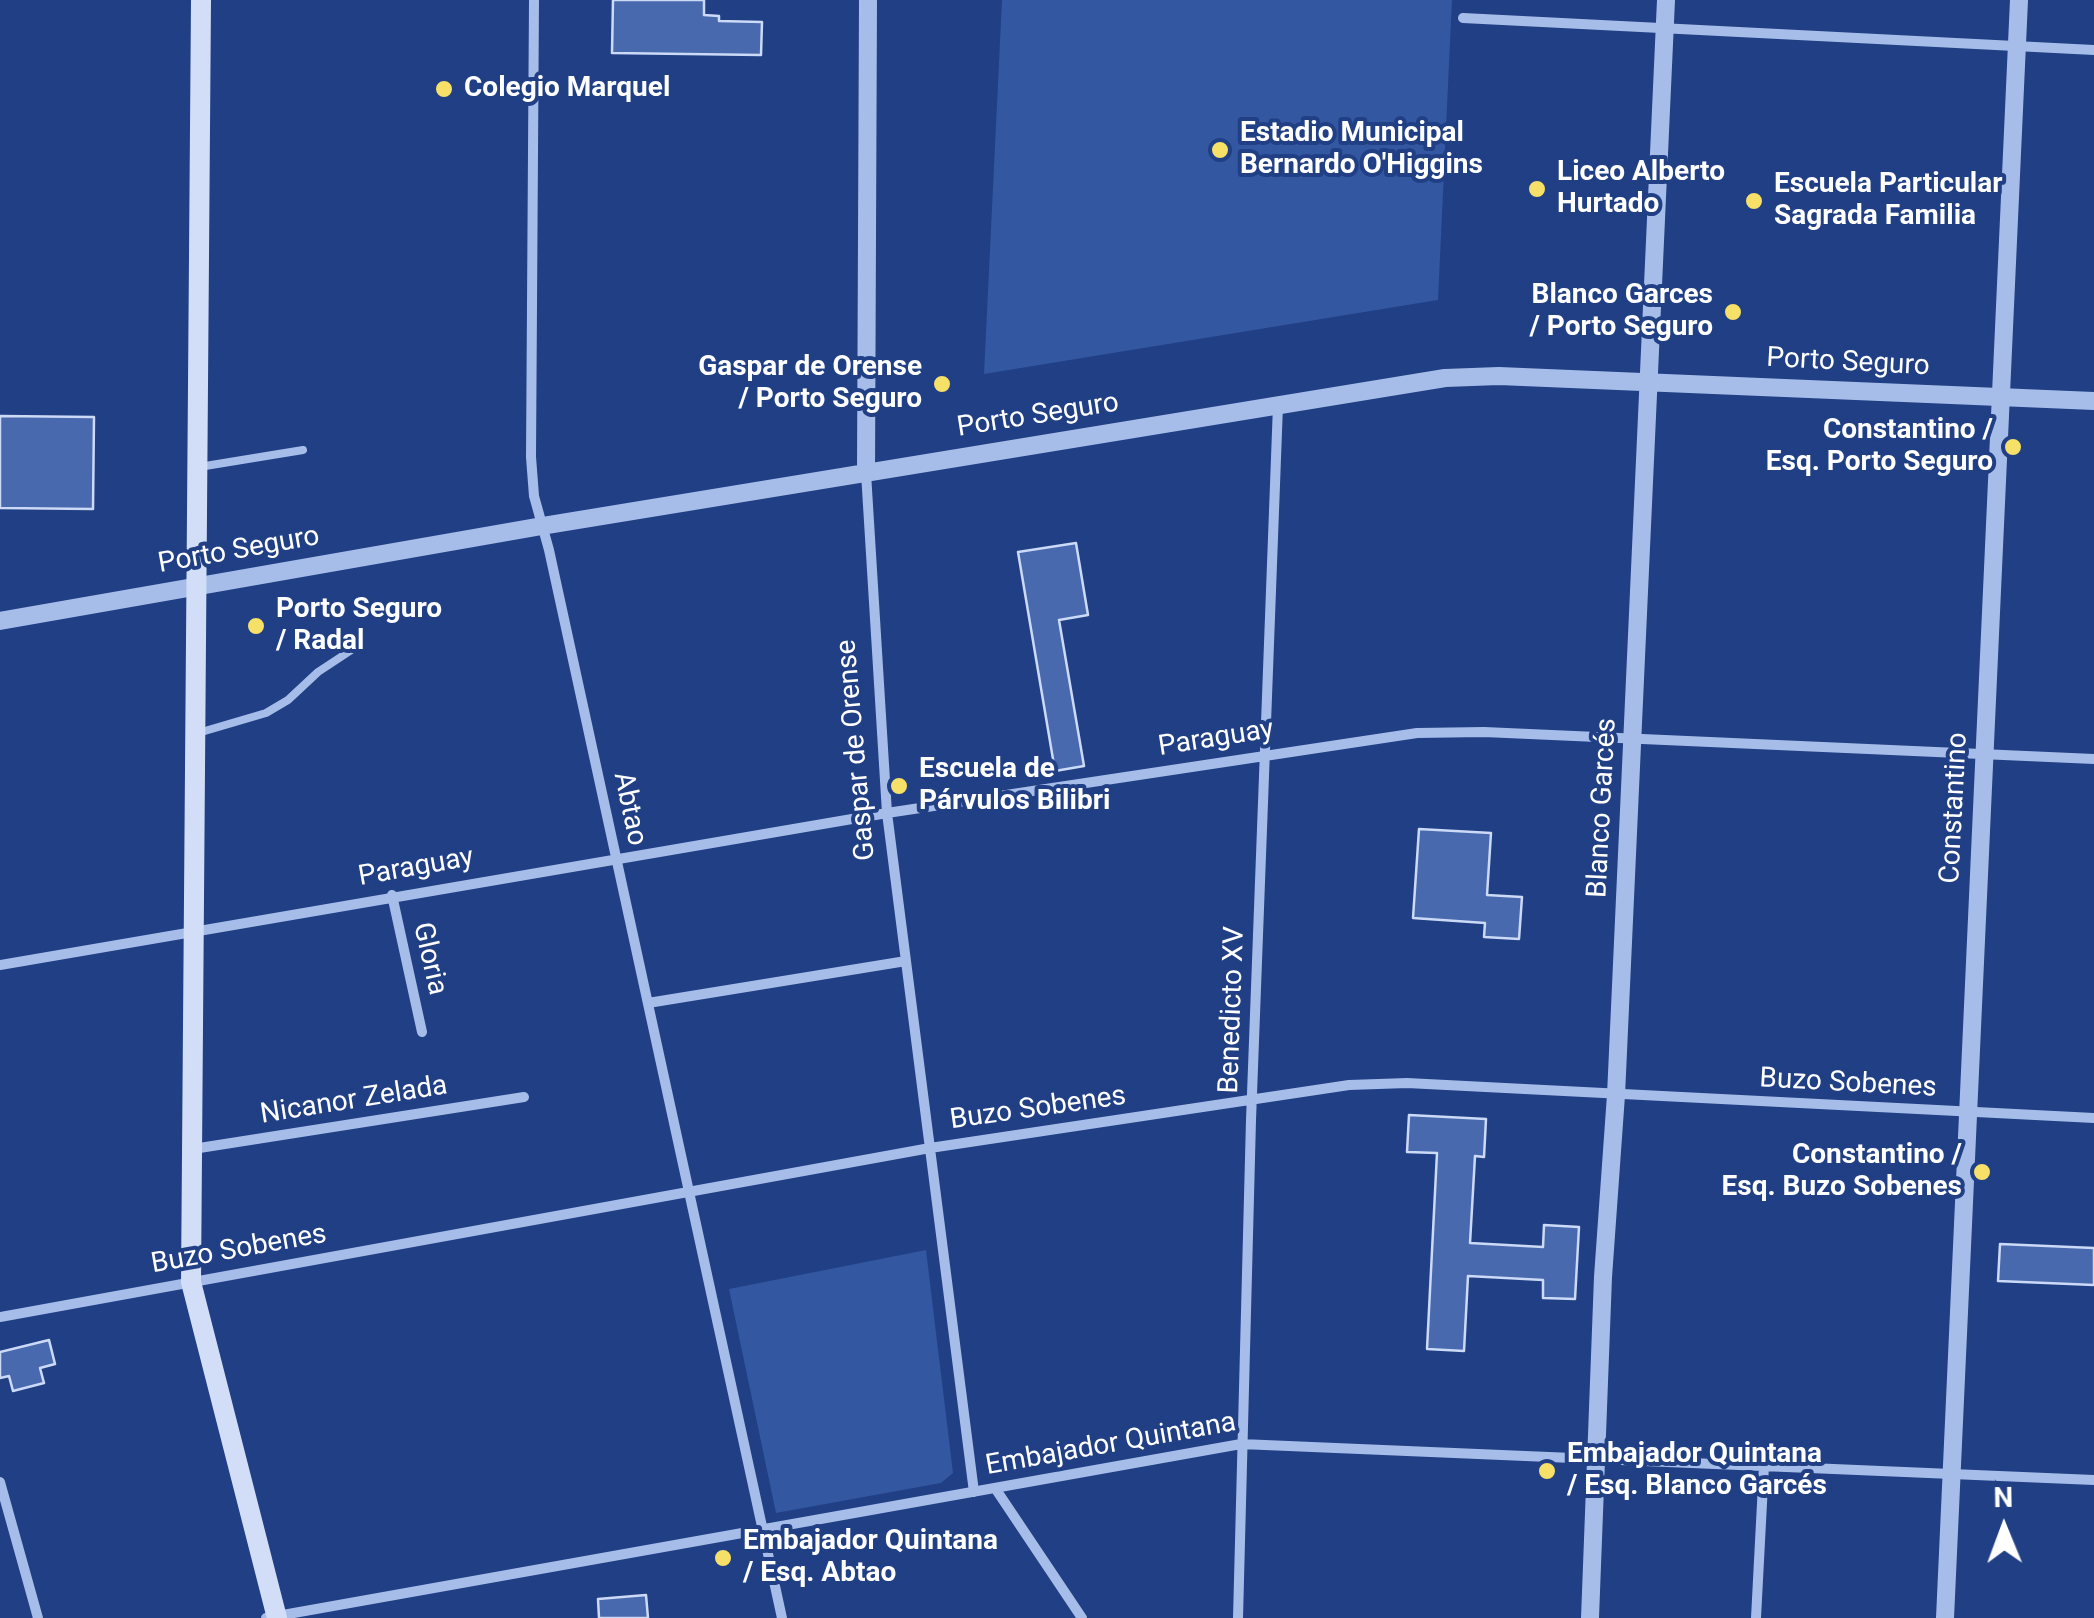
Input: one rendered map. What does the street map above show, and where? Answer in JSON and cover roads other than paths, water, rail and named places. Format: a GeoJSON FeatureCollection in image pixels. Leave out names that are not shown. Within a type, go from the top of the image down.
{"type":"FeatureCollection","features":[{"type":"Feature","properties":{"kind":"main road"},"geometry":{"type":"LineString","coordinates":[[201,0],[191,1282],[273,1617]]}},
{"type":"Feature","properties":{"kind":"street","name":"Abtao"},"geometry":{"type":"LineString","coordinates":[[534,0],[534,496],[782,1618]]}},
{"type":"Feature","properties":{"kind":"street","name":"Gaspar de Orense"},"geometry":{"type":"LineString","coordinates":[[868,0],[866,473],[887,813],[974,1492]]}},
{"type":"Feature","properties":{"kind":"street","name":"Blanco Garcés"},"geometry":{"type":"LineString","coordinates":[[1590,1618],[1602,1277],[1616,1096],[1634,738],[1666,0]]}},
{"type":"Feature","properties":{"kind":"street","name":"Constantino"},"geometry":{"type":"LineString","coordinates":[[1945,1618],[2020,0]]}},
{"type":"Feature","properties":{"kind":"street"},"geometry":{"type":"LineString","coordinates":[[1463,18],[2094,50]]}},
{"type":"Feature","properties":{"kind":"street","name":"Porto Seguro"},"geometry":{"type":"LineString","coordinates":[[0,620],[542,526],[1462,376],[2094,401]]}},
{"type":"Feature","properties":{"kind":"street","name":"Benedicto XV"},"geometry":{"type":"LineString","coordinates":[[1238,1618],[1252,1100],[1278,404]]}},
{"type":"Feature","properties":{"kind":"street","name":"Paraguay"},"geometry":{"type":"LineString","coordinates":[[0,964],[616,857],[1417,733],[1484,732],[2094,759]]}},
{"type":"Feature","properties":{"kind":"street","name":"Gloria"},"geometry":{"type":"LineString","coordinates":[[392,895],[422,1032]]}},
{"type":"Feature","properties":{"kind":"street"},"geometry":{"type":"LineString","coordinates":[[648,1003],[906,960]]}},
{"type":"Feature","properties":{"kind":"street","name":"Buzo Sobenes"},"geometry":{"type":"LineString","coordinates":[[0,1317],[930,1148],[1388,1083],[2094,1118]]}},
{"type":"Feature","properties":{"kind":"street","name":"Nicanor Zelada"},"geometry":{"type":"LineString","coordinates":[[192,1150],[524,1097]]}},
{"type":"Feature","properties":{"kind":"street","name":"Embajador Quintana"},"geometry":{"type":"LineString","coordinates":[[273,1617],[1241,1444],[2094,1480]]}},
{"type":"Feature","properties":{"kind":"street"},"geometry":{"type":"LineString","coordinates":[[1756,1618],[1764,1466]]}},
{"type":"Feature","properties":{"kind":"street"},"geometry":{"type":"LineString","coordinates":[[0,1482],[38,1618]]}},
{"type":"Feature","properties":{"kind":"street"},"geometry":{"type":"LineString","coordinates":[[995,1488],[1082,1618]]}},
{"type":"Feature","properties":{"kind":"lane"},"geometry":{"type":"LineString","coordinates":[[197,467],[303,450]]}},
{"type":"Feature","properties":{"kind":"lane"},"geometry":{"type":"LineString","coordinates":[[194,734],[266,713],[362,643]]}},
{"type":"Feature","properties":{"kind":"place","name":"Colegio Marquel"},"geometry":{"type":"Point","coordinates":[444,89]}},
{"type":"Feature","properties":{"kind":"place","name":"Estadio Municipal Bernardo O'Higgins"},"geometry":{"type":"Point","coordinates":[1220,150]}},
{"type":"Feature","properties":{"kind":"place","name":"Liceo Alberto Hurtado"},"geometry":{"type":"Point","coordinates":[1537,189]}},
{"type":"Feature","properties":{"kind":"place","name":"Escuela Particular Sagrada Familia"},"geometry":{"type":"Point","coordinates":[1754,201]}},
{"type":"Feature","properties":{"kind":"place","name":"Blanco Garces / Porto Seguro"},"geometry":{"type":"Point","coordinates":[1733,312]}},
{"type":"Feature","properties":{"kind":"place","name":"Gaspar de Orense / Porto Seguro"},"geometry":{"type":"Point","coordinates":[942,384]}},
{"type":"Feature","properties":{"kind":"place","name":"Constantino / Esq. Porto Seguro"},"geometry":{"type":"Point","coordinates":[2013,447]}},
{"type":"Feature","properties":{"kind":"place","name":"Porto Seguro / Radal"},"geometry":{"type":"Point","coordinates":[256,626]}},
{"type":"Feature","properties":{"kind":"place","name":"Escuela de Párvulos Bilibri"},"geometry":{"type":"Point","coordinates":[899,786]}},
{"type":"Feature","properties":{"kind":"place","name":"Constantino / Esq. Buzo Sobenes"},"geometry":{"type":"Point","coordinates":[1982,1172]}},
{"type":"Feature","properties":{"kind":"place","name":"Embajador Quintana / Esq. Blanco Garcés"},"geometry":{"type":"Point","coordinates":[1547,1471]}},
{"type":"Feature","properties":{"kind":"place","name":"Embajador Quintana / Esq. Abtao"},"geometry":{"type":"Point","coordinates":[723,1558]}}]}
